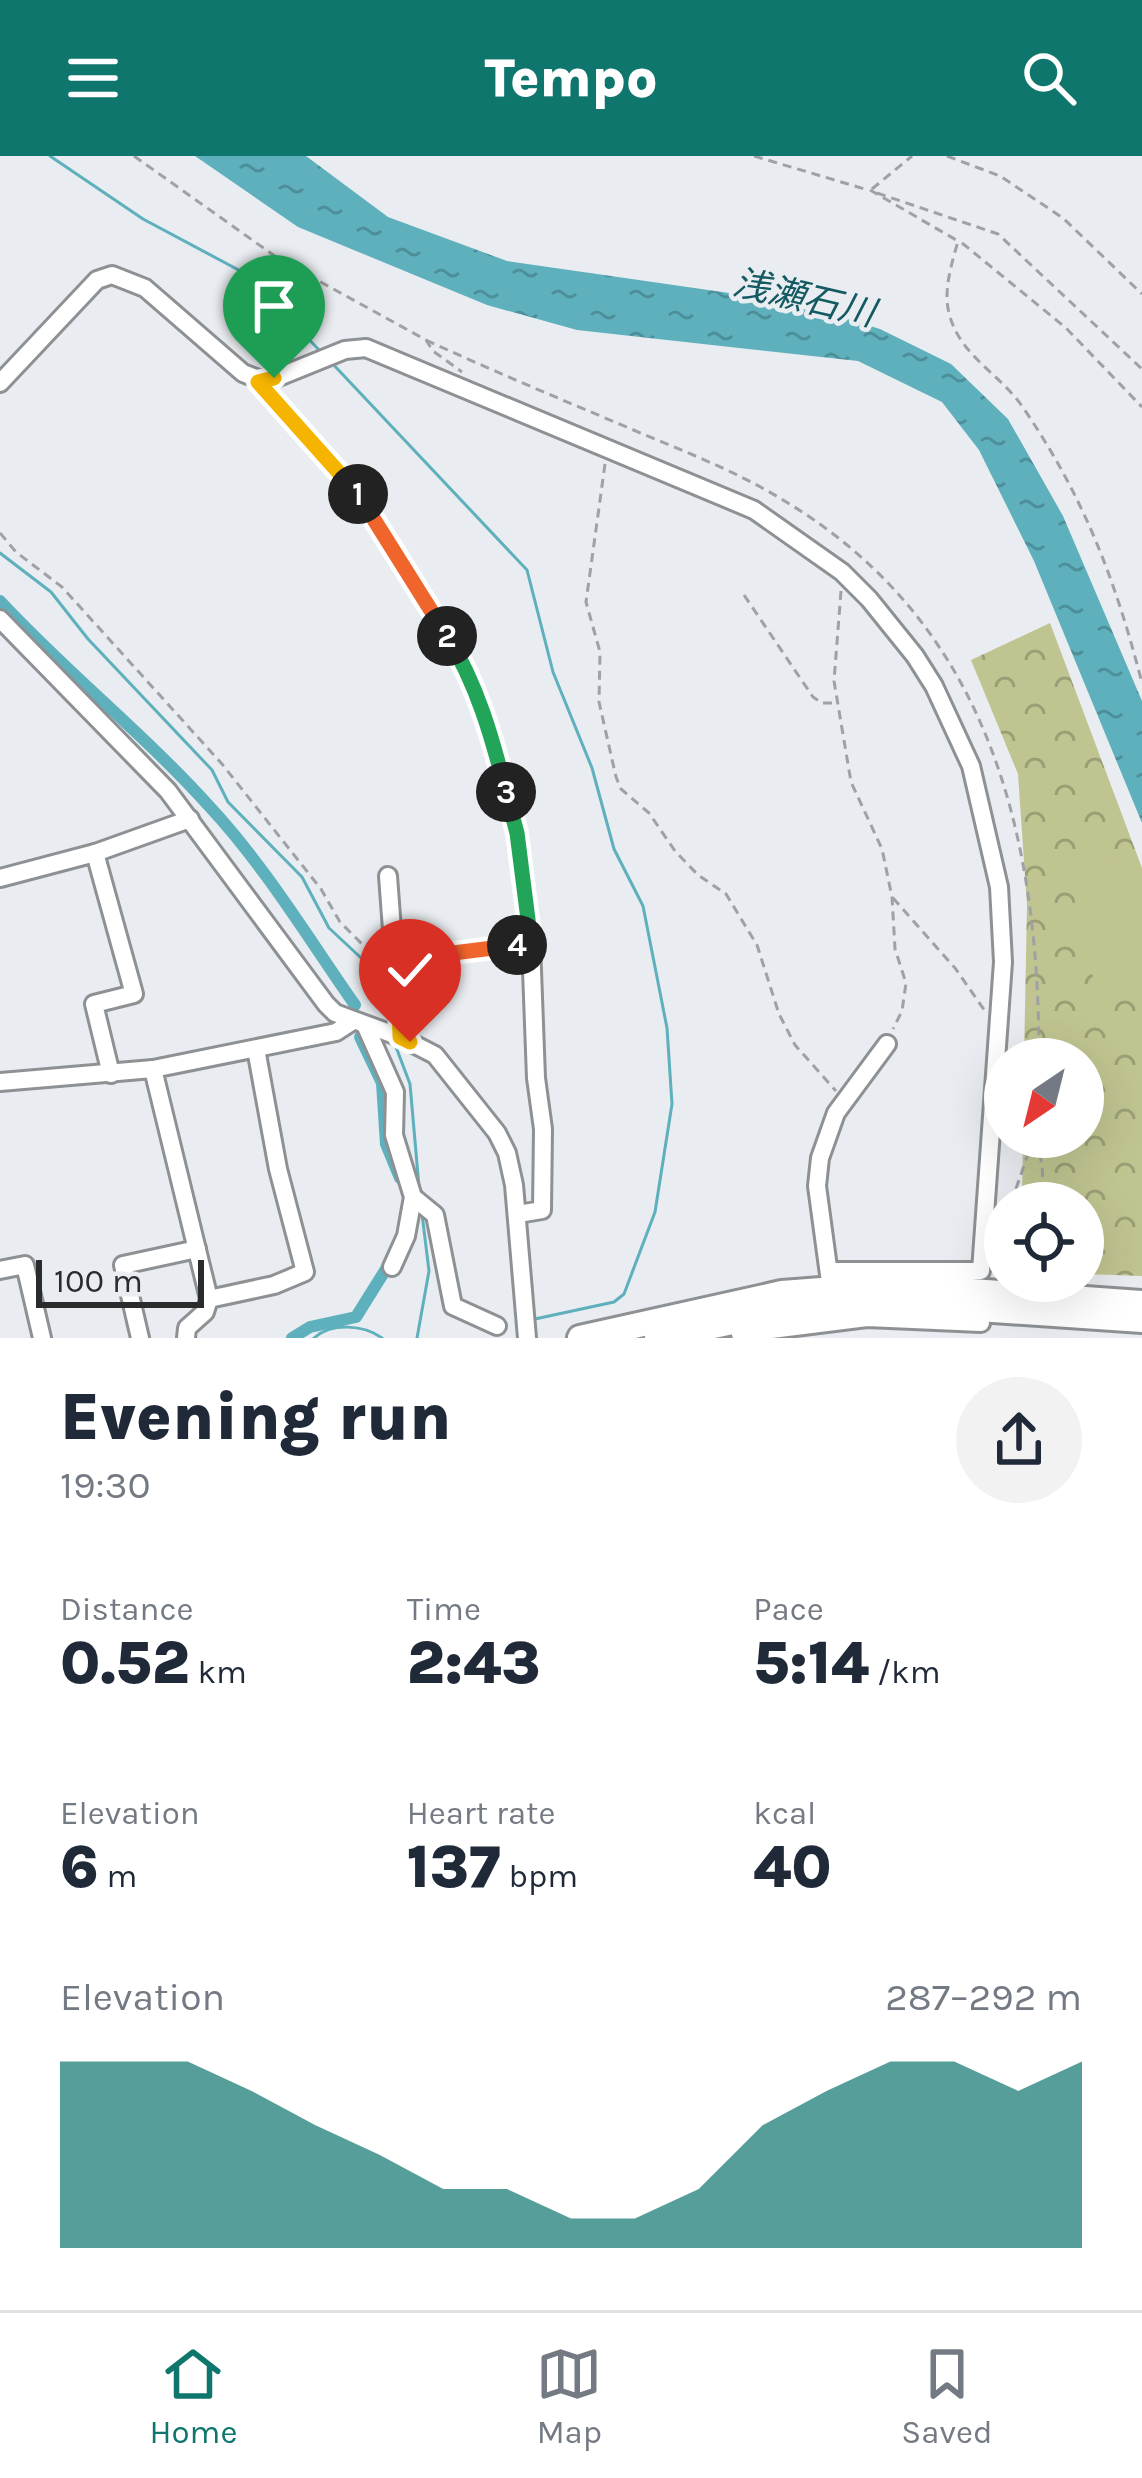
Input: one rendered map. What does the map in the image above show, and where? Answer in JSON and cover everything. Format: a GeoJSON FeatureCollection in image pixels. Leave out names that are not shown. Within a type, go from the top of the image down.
{"type":"FeatureCollection","features":[{"type":"Feature","properties":{"kind":"highway"},"geometry":{"type":"LineString","coordinates":[[657,1338],[739,1330],[830,1289]]}},
{"type":"Feature","properties":{"kind":"highway"},"geometry":{"type":"LineString","coordinates":[[580,1338],[732,1303],[830,1289],[938,1304],[1142,1303]]}},
{"type":"Feature","properties":{"kind":"highway"},"geometry":{"type":"LineString","coordinates":[[1021,1303],[1142,1321]]}},
{"type":"Feature","properties":{"kind":"street"},"geometry":{"type":"LineString","coordinates":[[0,383],[97,280],[112,275],[145,288],[258,382],[345,350],[366,348],[754,510],[805,542],[881,612],[934,686],[971,766],[999,887],[1003,962],[981,1271],[830,1289],[817,1186],[820,1158],[844,1102],[887,1044]]}},
{"type":"Feature","properties":{"kind":"street"},"geometry":{"type":"LineString","coordinates":[[0,620],[168,791],[335,1013],[435,1055],[497,1133],[507,1153],[518,1214],[527,1338]]}},
{"type":"Feature","properties":{"kind":"street"},"geometry":{"type":"LineString","coordinates":[[0,878],[95,854],[190,818]]}},
{"type":"Feature","properties":{"kind":"street"},"geometry":{"type":"LineString","coordinates":[[95,854],[134,994],[94,1004],[111,1074]]}},
{"type":"Feature","properties":{"kind":"street"},"geometry":{"type":"LineString","coordinates":[[388,876],[400,1037]]}},
{"type":"Feature","properties":{"kind":"street"},"geometry":{"type":"LineString","coordinates":[[398,969],[531,943],[536,1078],[543,1129],[542,1210],[518,1214]]}},
{"type":"Feature","properties":{"kind":"street"},"geometry":{"type":"LineString","coordinates":[[0,1082],[153,1070],[360,1024]]}},
{"type":"Feature","properties":{"kind":"street"},"geometry":{"type":"LineString","coordinates":[[360,1024],[394,1092],[394,1136],[420,1203],[434,1215],[453,1306],[497,1326]]}},
{"type":"Feature","properties":{"kind":"street"},"geometry":{"type":"LineString","coordinates":[[209,1300],[274,1285],[305,1272],[278,1169],[256,1049]]}},
{"type":"Feature","properties":{"kind":"street"},"geometry":{"type":"LineString","coordinates":[[153,1070],[209,1300],[205,1312],[187,1328],[186,1338]]}},
{"type":"Feature","properties":{"kind":"street"},"geometry":{"type":"LineString","coordinates":[[392,1267],[420,1203]]}},
{"type":"Feature","properties":{"kind":"street"},"geometry":{"type":"LineString","coordinates":[[140,1338],[123,1264],[197,1249]]}},
{"type":"Feature","properties":{"kind":"street"},"geometry":{"type":"LineString","coordinates":[[0,1270],[25,1264],[42,1338]]}},
{"type":"Feature","properties":{"kind":"street"},"geometry":{"type":"LineString","coordinates":[[739,1330],[867,1318],[981,1323]]}},
{"type":"Feature","properties":{"kind":"path"},"geometry":{"type":"LineString","coordinates":[[134,156],[279,259],[426,340],[781,498],[870,563],[942,647],[996,758],[1035,944],[1038,1038]]}},
{"type":"Feature","properties":{"kind":"path"},"geometry":{"type":"LineString","coordinates":[[754,156],[998,234],[1142,369]]}},
{"type":"Feature","properties":{"kind":"path"},"geometry":{"type":"LineString","coordinates":[[870,190],[912,156]]}},
{"type":"Feature","properties":{"kind":"path"},"geometry":{"type":"LineString","coordinates":[[946,156],[1000,176],[1063,218],[1142,294]]}},
{"type":"Feature","properties":{"kind":"path"},"geometry":{"type":"LineString","coordinates":[[870,190],[985,258],[1066,328],[1142,406]]}},
{"type":"Feature","properties":{"kind":"path"},"geometry":{"type":"LineString","coordinates":[[958,241],[948,277],[948,313],[971,356],[1018,401],[1076,492],[1095,531],[1142,682]]}},
{"type":"Feature","properties":{"kind":"path"},"geometry":{"type":"LineString","coordinates":[[426,340],[433,351],[473,378]]}},
{"type":"Feature","properties":{"kind":"path"},"geometry":{"type":"LineString","coordinates":[[258,382],[348,479],[464,663],[490,728],[517,833],[531,943]]}},
{"type":"Feature","properties":{"kind":"path"},"geometry":{"type":"LineString","coordinates":[[607,449],[586,602],[600,652],[598,702],[616,777],[675,851],[726,894],[757,944],[779,1014],[795,1045],[844,1102]]}},
{"type":"Feature","properties":{"kind":"path"},"geometry":{"type":"LineString","coordinates":[[0,533],[16,552],[62,587],[222,764],[321,889],[340,922],[398,969]]}},
{"type":"Feature","properties":{"kind":"path"},"geometry":{"type":"LineString","coordinates":[[842,572],[842,617],[834,665],[838,702],[851,782],[882,849],[892,897],[895,949],[906,993],[887,1044]]}},
{"type":"Feature","properties":{"kind":"path"},"geometry":{"type":"LineString","coordinates":[[744,595],[813,697],[822,703],[838,702]]}},
{"type":"Feature","properties":{"kind":"path"},"geometry":{"type":"LineString","coordinates":[[892,897],[955,968],[987,1015],[1000,1023]]}},
{"type":"Feature","properties":{"kind":"path"},"geometry":{"type":"LineString","coordinates":[[1018,1182],[1034,1137],[1043,1182]]}},
{"type":"Feature","properties":{"kind":"green space"},"geometry":{"type":"Polygon","coordinates":[[[1050,623],[1142,868],[1142,1276],[1104,1275],[1104,1182],[1022,1182],[1023,1158],[1104,1158],[1104,1038],[1024,1038],[1027,905],[1018,774],[971,660],[1050,623]]]}},
{"type":"Feature","properties":{"kind":"green space"},"geometry":{"type":"Polygon","coordinates":[[[1131,855],[1142,901],[1142,981],[1096,990],[1068,872],[1131,855]]]}},
{"type":"Feature","properties":{"kind":"water"},"geometry":{"type":"Polygon","coordinates":[[[195,156],[306,156],[388,217],[507,261],[792,302],[880,329],[951,364],[1008,419],[1063,516],[1142,701],[1142,823],[1034,561],[979,450],[942,402],[858,361],[577,330],[487,305],[298,227],[195,156]]]}},
{"type":"Feature","properties":{"kind":"waterway"},"geometry":{"type":"LineString","coordinates":[[50,156],[143,219],[248,275],[319,350]]}},
{"type":"Feature","properties":{"kind":"waterway"},"geometry":{"type":"LineString","coordinates":[[330,361],[527,570],[553,672],[592,768],[614,849],[643,906],[667,1028],[672,1104],[655,1212],[624,1294],[614,1302],[535,1319]]}},
{"type":"Feature","properties":{"kind":"waterway"},"geometry":{"type":"LineString","coordinates":[[0,553],[51,592],[88,639],[212,770],[228,802],[302,877],[329,928],[374,970],[388,996]]}},
{"type":"Feature","properties":{"kind":"waterway"},"geometry":{"type":"LineString","coordinates":[[0,601],[158,753],[229,829],[355,1005]]}},
{"type":"Feature","properties":{"kind":"waterway"},"geometry":{"type":"LineString","coordinates":[[360,1037],[382,1083],[386,1144],[400,1178]]}},
{"type":"Feature","properties":{"kind":"waterway"},"geometry":{"type":"LineString","coordinates":[[396,1047],[410,1084],[419,1187]]}},
{"type":"Feature","properties":{"kind":"waterway"},"geometry":{"type":"LineString","coordinates":[[417,1338],[429,1271],[422,1214]]}},
{"type":"Feature","properties":{"kind":"waterway"},"geometry":{"type":"LineString","coordinates":[[292,1338],[310,1327],[356,1317],[391,1261]]}},
{"type":"Feature","properties":{"kind":"waterway"},"geometry":{"type":"LineString","coordinates":[[314,1338],[330,1329],[348,1327],[382,1338]]}},
{"type":"Feature","properties":{"kind":"route"},"geometry":{"type":"LineString","coordinates":[[274,378],[258,382],[348,479],[464,663],[490,728],[517,833],[531,943],[397,960],[400,1037],[410,1042]]}},
{"type":"Feature","properties":{"kind":"water label","name":"浅瀬石川"},"geometry":{"type":"Point","coordinates":[804,298]}}]}
